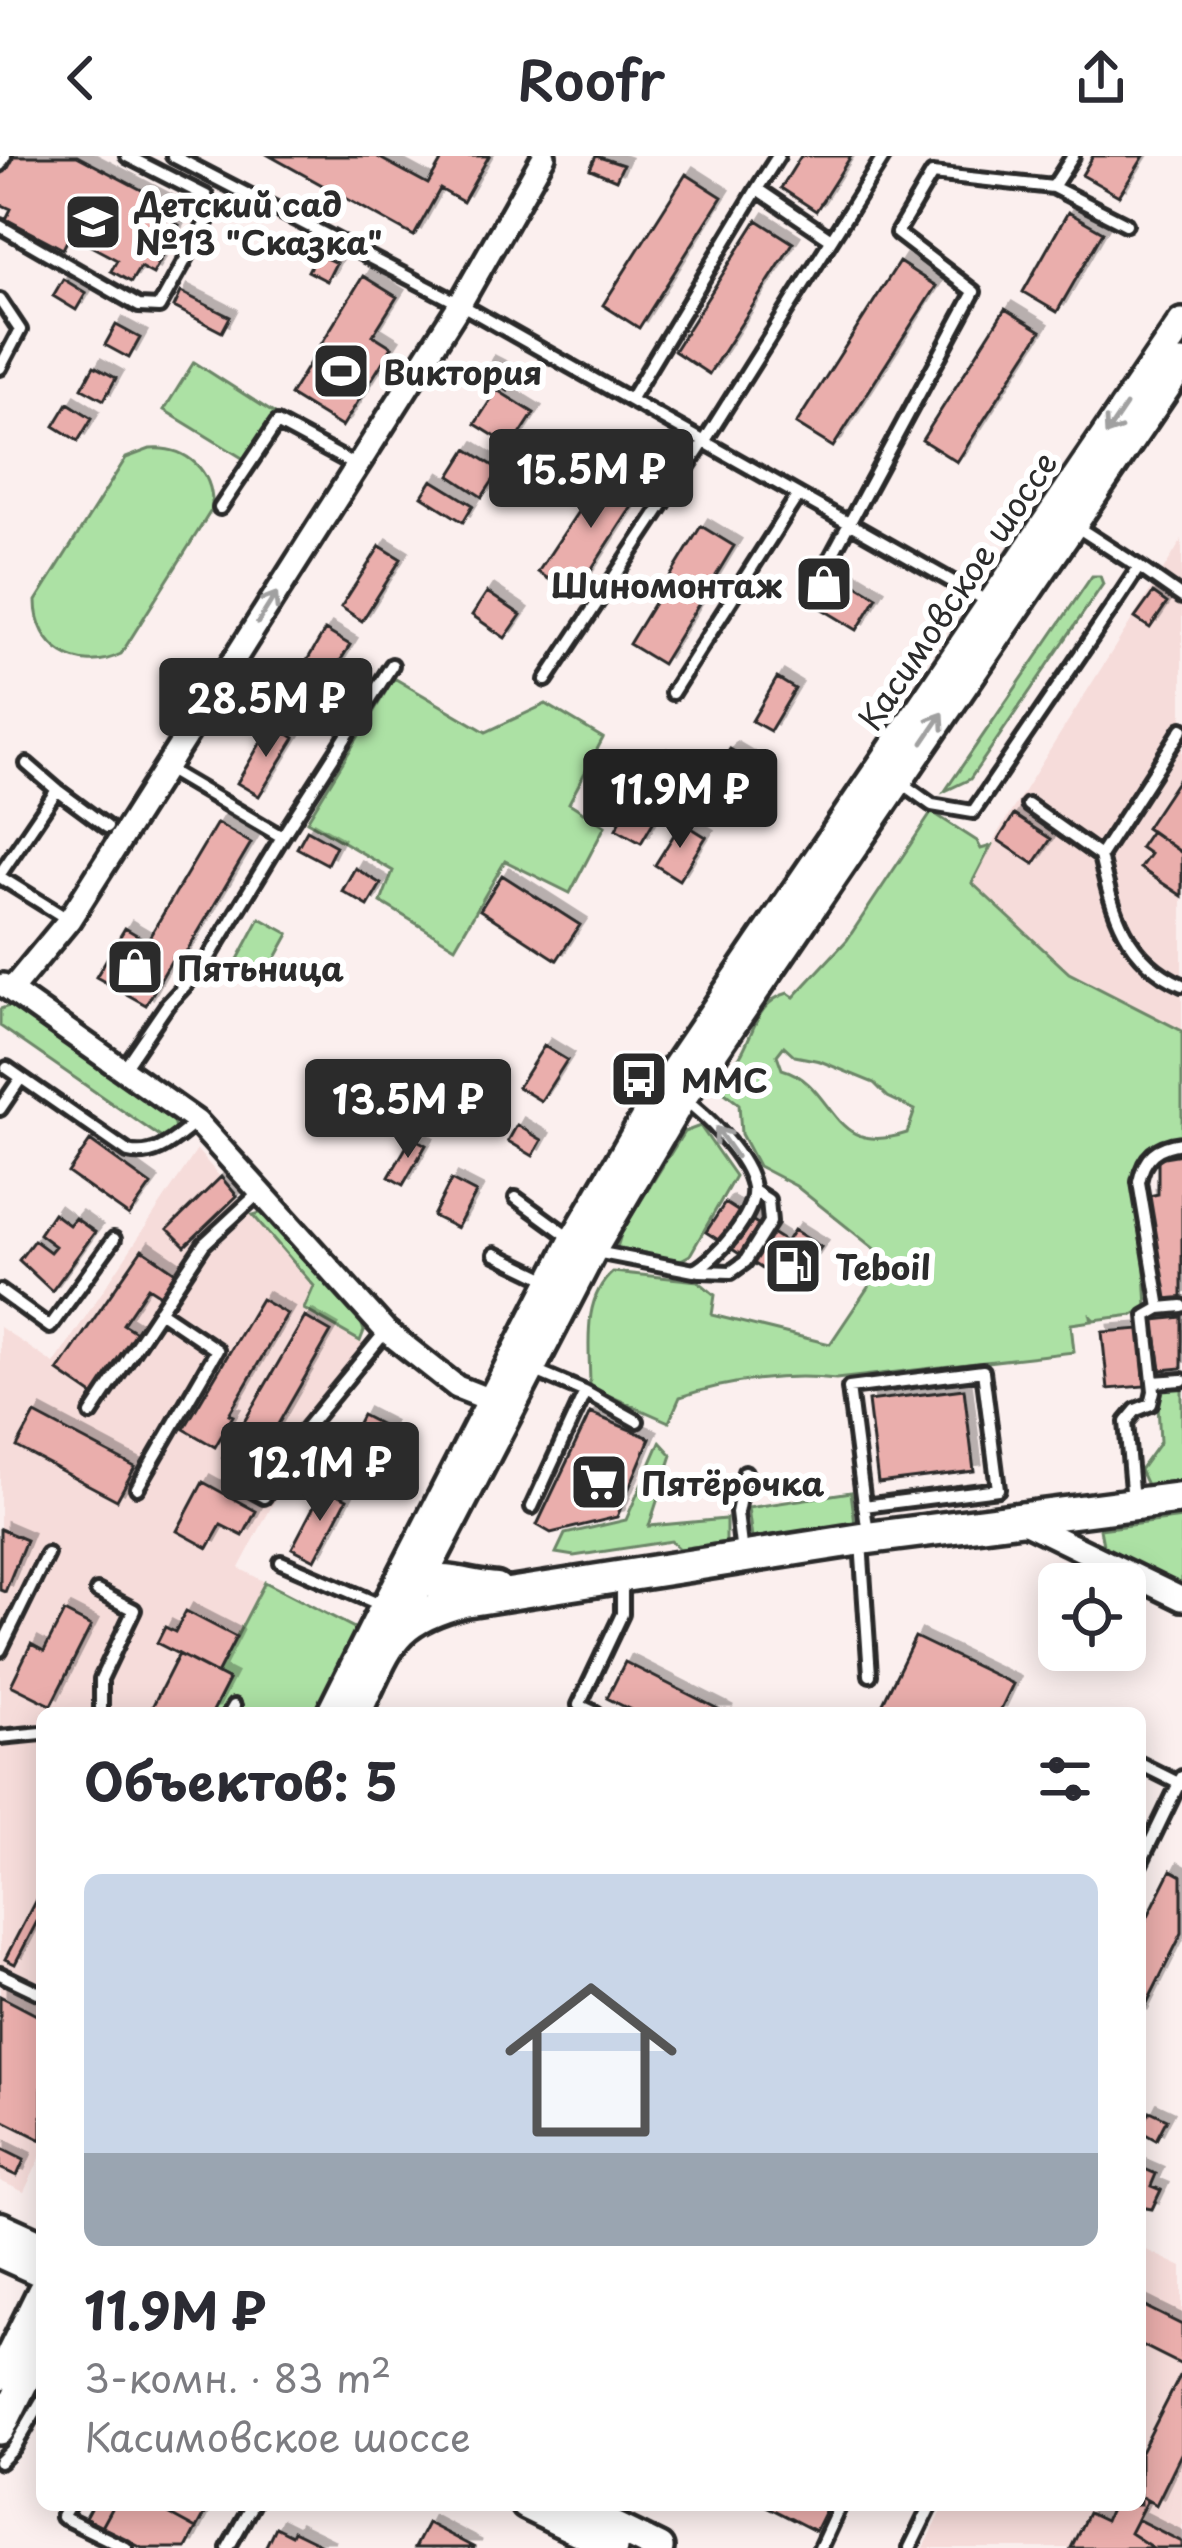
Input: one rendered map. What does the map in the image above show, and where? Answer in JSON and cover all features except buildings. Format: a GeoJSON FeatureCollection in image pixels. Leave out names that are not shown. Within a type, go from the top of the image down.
{"type":"FeatureCollection","features":[{"type":"Feature","properties":{"kind":"main road","name":"Касимовское шоссе"},"geometry":{"type":"LineString","coordinates":[[357,1707],[424,1532],[500,1403],[530,1368],[583,1246],[673,1092],[1000,609],[1182,323]]}},
{"type":"Feature","properties":{"kind":"main road","name":"Касимовское шоссе"},"geometry":{"type":"LineString","coordinates":[[673,1092],[898,780],[1000,609],[1073,524],[1182,364]]}},
{"type":"Feature","properties":{"kind":"main road","name":"Касимовское шоссе"},"geometry":{"type":"LineString","coordinates":[[420,1583],[457,1509],[552,1282],[583,1246]]}},
{"type":"Feature","properties":{"kind":"main road"},"geometry":{"type":"LineString","coordinates":[[473,1594],[443,1578],[420,1583],[398,1594],[391,1619],[413,1618],[473,1594],[1182,1498]]}},
{"type":"Feature","properties":{"kind":"main road"},"geometry":{"type":"LineString","coordinates":[[457,1509],[452,1556],[473,1594]]}},
{"type":"Feature","properties":{"kind":"main road"},"geometry":{"type":"LineString","coordinates":[[420,1583],[424,1532]]}},
{"type":"Feature","properties":{"kind":"main road","name":"Касимовское шоссе"},"geometry":{"type":"LineString","coordinates":[[337,1707],[391,1619]]}},
{"type":"Feature","properties":{"kind":"main road"},"geometry":{"type":"LineString","coordinates":[[0,2228],[36,2244]]}},
{"type":"Feature","properties":{"kind":"main road"},"geometry":{"type":"LineString","coordinates":[[0,2252],[36,2268]]}},
{"type":"Feature","properties":{"kind":"main road"},"geometry":{"type":"LineString","coordinates":[[0,2376],[36,2303]]}},
{"type":"Feature","properties":{"kind":"main road"},"geometry":{"type":"LineString","coordinates":[[0,2430],[36,2357]]}},
{"type":"Feature","properties":{"kind":"main road"},"geometry":{"type":"LineString","coordinates":[[537,2511],[613,2548]]}},
{"type":"Feature","properties":{"kind":"main road"},"geometry":{"type":"LineString","coordinates":[[583,2511],[659,2548]]}},
{"type":"Feature","properties":{"kind":"street"},"geometry":{"type":"LineString","coordinates":[[500,1403],[457,1387],[386,1331],[261,1191],[227,1164],[197,1122],[124,1068],[4,991],[69,920],[460,304],[544,156]]}},
{"type":"Feature","properties":{"kind":"street"},"geometry":{"type":"LineString","coordinates":[[1015,1517],[1182,1599]]}},
{"type":"Feature","properties":{"kind":"lane"},"geometry":{"type":"LineString","coordinates":[[0,165],[4,156]]}},
{"type":"Feature","properties":{"kind":"lane"},"geometry":{"type":"LineString","coordinates":[[0,226],[139,306],[159,308],[212,212],[206,196],[127,156]]}},
{"type":"Feature","properties":{"kind":"lane"},"geometry":{"type":"LineString","coordinates":[[173,156],[460,304],[1000,609]]}},
{"type":"Feature","properties":{"kind":"lane"},"geometry":{"type":"LineString","coordinates":[[630,400],[778,156]]}},
{"type":"Feature","properties":{"kind":"lane"},"geometry":{"type":"LineString","coordinates":[[546,680],[704,442],[884,156]]}},
{"type":"Feature","properties":{"kind":"lane"},"geometry":{"type":"LineString","coordinates":[[1053,188],[1073,156]]}},
{"type":"Feature","properties":{"kind":"lane"},"geometry":{"type":"LineString","coordinates":[[830,559],[974,292],[897,233],[932,174],[1053,188],[1126,224]]}},
{"type":"Feature","properties":{"kind":"lane"},"geometry":{"type":"LineString","coordinates":[[757,189],[831,239]]}},
{"type":"Feature","properties":{"kind":"lane"},"geometry":{"type":"LineString","coordinates":[[0,300],[20,330],[0,368]]}},
{"type":"Feature","properties":{"kind":"lane"},"geometry":{"type":"LineString","coordinates":[[220,508],[277,423],[357,466]]}},
{"type":"Feature","properties":{"kind":"lane"},"geometry":{"type":"LineString","coordinates":[[672,692],[797,495]]}},
{"type":"Feature","properties":{"kind":"lane"},"geometry":{"type":"LineString","coordinates":[[1073,524],[1182,597]]}},
{"type":"Feature","properties":{"kind":"lane"},"geometry":{"type":"LineString","coordinates":[[898,780],[932,806],[973,812],[1139,567]]}},
{"type":"Feature","properties":{"kind":"lane"},"geometry":{"type":"LineString","coordinates":[[124,1068],[167,1005],[205,964],[392,665]]}},
{"type":"Feature","properties":{"kind":"lane"},"geometry":{"type":"LineString","coordinates":[[1100,856],[1182,729]]}},
{"type":"Feature","properties":{"kind":"lane"},"geometry":{"type":"LineString","coordinates":[[26,764],[106,827]]}},
{"type":"Feature","properties":{"kind":"lane"},"geometry":{"type":"LineString","coordinates":[[165,768],[282,837]]}},
{"type":"Feature","properties":{"kind":"lane"},"geometry":{"type":"LineString","coordinates":[[57,790],[0,875],[69,920]]}},
{"type":"Feature","properties":{"kind":"lane"},"geometry":{"type":"LineString","coordinates":[[1028,805],[1100,856],[1123,935],[1160,975],[1182,985]]}},
{"type":"Feature","properties":{"kind":"lane"},"geometry":{"type":"LineString","coordinates":[[7,1068],[128,1153],[154,1151],[197,1122]]}},
{"type":"Feature","properties":{"kind":"lane"},"geometry":{"type":"LineString","coordinates":[[0,1109],[21,1078]]}},
{"type":"Feature","properties":{"kind":"lane"},"geometry":{"type":"LineString","coordinates":[[673,1092],[709,1117],[754,1191],[752,1203],[728,1242],[694,1271]]}},
{"type":"Feature","properties":{"kind":"lane"},"geometry":{"type":"LineString","coordinates":[[1160,1308],[1139,1182],[1146,1159],[1163,1145],[1182,1143]]}},
{"type":"Feature","properties":{"kind":"lane"},"geometry":{"type":"LineString","coordinates":[[92,1414],[204,1244],[261,1191]]}},
{"type":"Feature","properties":{"kind":"lane"},"geometry":{"type":"LineString","coordinates":[[517,1198],[583,1246],[694,1271],[730,1272],[745,1262],[770,1222],[769,1200],[754,1191]]}},
{"type":"Feature","properties":{"kind":"lane"},"geometry":{"type":"LineString","coordinates":[[0,1292],[50,1327],[115,1239]]}},
{"type":"Feature","properties":{"kind":"lane"},"geometry":{"type":"LineString","coordinates":[[495,1254],[552,1282]]}},
{"type":"Feature","properties":{"kind":"lane"},"geometry":{"type":"LineString","coordinates":[[1133,1504],[1126,1422],[1150,1404],[1154,1382],[1146,1316],[1160,1308],[1182,1306]]}},
{"type":"Feature","properties":{"kind":"lane"},"geometry":{"type":"LineString","coordinates":[[137,1488],[218,1350],[159,1311]]}},
{"type":"Feature","properties":{"kind":"lane"},"geometry":{"type":"LineString","coordinates":[[233,1480],[264,1497],[293,1444],[386,1331]]}},
{"type":"Feature","properties":{"kind":"lane"},"geometry":{"type":"LineString","coordinates":[[530,1368],[637,1421]]}},
{"type":"Feature","properties":{"kind":"lane"},"geometry":{"type":"LineString","coordinates":[[864,1506],[998,1489],[983,1371],[849,1388],[864,1506],[870,1675]]}},
{"type":"Feature","properties":{"kind":"lane"},"geometry":{"type":"LineString","coordinates":[[1154,1382],[1182,1380]]}},
{"type":"Feature","properties":{"kind":"lane"},"geometry":{"type":"LineString","coordinates":[[532,1508],[585,1392]]}},
{"type":"Feature","properties":{"kind":"lane"},"geometry":{"type":"LineString","coordinates":[[742,1557],[737,1513],[746,1472]]}},
{"type":"Feature","properties":{"kind":"lane"},"geometry":{"type":"LineString","coordinates":[[0,1650],[47,1554]]}},
{"type":"Feature","properties":{"kind":"lane"},"geometry":{"type":"LineString","coordinates":[[280,1562],[391,1619]]}},
{"type":"Feature","properties":{"kind":"lane"},"geometry":{"type":"LineString","coordinates":[[583,1707],[579,1705],[622,1615],[622,1576]]}},
{"type":"Feature","properties":{"kind":"lane"},"geometry":{"type":"LineString","coordinates":[[97,1591],[134,1610],[101,1679],[101,1707]]}},
{"type":"Feature","properties":{"kind":"lane"},"geometry":{"type":"LineString","coordinates":[[0,1737],[36,1734]]}},
{"type":"Feature","properties":{"kind":"lane"},"geometry":{"type":"LineString","coordinates":[[1146,1767],[1181,1782],[1146,1852]]}},
{"type":"Feature","properties":{"kind":"lane"},"geometry":{"type":"LineString","coordinates":[[0,1974],[36,1991]]}},
{"type":"Feature","properties":{"kind":"lane"},"geometry":{"type":"LineString","coordinates":[[0,2462],[36,2410]]}},
{"type":"Feature","properties":{"kind":"lane"},"geometry":{"type":"LineString","coordinates":[[66,2511],[62,2517],[122,2547]]}},
{"type":"Feature","properties":{"kind":"lane"},"geometry":{"type":"LineString","coordinates":[[228,2548],[248,2511]]}},
{"type":"Feature","properties":{"kind":"lane"},"geometry":{"type":"LineString","coordinates":[[820,2548],[837,2511]]}},
{"type":"Feature","properties":{"kind":"lane"},"geometry":{"type":"LineString","coordinates":[[910,2548],[928,2511]]}},
{"type":"Feature","properties":{"kind":"shaded area"},"geometry":{"type":"Polygon","coordinates":[[[1182,540],[1182,1031],[1069,973],[972,883],[999,831],[1182,540]]]}},
{"type":"Feature","properties":{"kind":"shaded area"},"geometry":{"type":"Polygon","coordinates":[[[197,1150],[314,1287],[305,1309],[380,1353],[302,1449],[239,1568],[265,1582],[218,1673],[229,1680],[215,1707],[36,1707],[36,2167],[24,2192],[0,2181],[0,1327],[54,1364],[197,1150]]]}},
{"type":"Feature","properties":{"kind":"shaded area"},"geometry":{"type":"Polygon","coordinates":[[[1146,2250],[1182,2267],[1182,2548],[924,2548],[942,2511],[1146,2511],[1146,2250]]]}},
{"type":"Feature","properties":{"kind":"green space"},"geometry":{"type":"Polygon","coordinates":[[[194,362],[275,414],[244,459],[164,410],[194,362]]]}},
{"type":"Feature","properties":{"kind":"green space"},"geometry":{"type":"Polygon","coordinates":[[[150,449],[176,452],[196,464],[208,483],[212,509],[121,654],[105,660],[75,659],[62,653],[43,632],[36,601],[126,458],[150,449]]]}},
{"type":"Feature","properties":{"kind":"green space"},"geometry":{"type":"Polygon","coordinates":[[[1092,576],[1100,576],[1103,584],[970,779],[945,791],[1092,576]]]}},
{"type":"Feature","properties":{"kind":"green space"},"geometry":{"type":"Polygon","coordinates":[[[394,678],[486,732],[546,704],[603,738],[569,803],[605,826],[570,893],[505,861],[455,947],[381,902],[393,871],[307,821],[394,678]]]}},
{"type":"Feature","properties":{"kind":"green space"},"geometry":{"type":"Polygon","coordinates":[[[932,812],[977,841],[981,849],[991,846],[972,883],[1069,973],[1182,1031],[1182,1141],[1139,1164],[1147,1307],[1133,1315],[1091,1317],[1092,1321],[1071,1324],[1074,1352],[836,1379],[737,1383],[680,1397],[669,1422],[590,1387],[592,1310],[613,1272],[698,1281],[715,1295],[712,1315],[830,1344],[887,1259],[796,1186],[758,1166],[741,1134],[739,1104],[721,1090],[717,1077],[738,1059],[769,1003],[788,993],[794,997],[847,940],[932,812]],[[784,1046],[777,1055],[782,1069],[814,1089],[847,1128],[881,1138],[907,1133],[915,1110],[888,1097],[874,1083],[795,1056],[784,1046]]]}},
{"type":"Feature","properties":{"kind":"green space"},"geometry":{"type":"Polygon","coordinates":[[[260,918],[289,934],[266,976],[237,961],[260,918]]]}},
{"type":"Feature","properties":{"kind":"green space"},"geometry":{"type":"Polygon","coordinates":[[[15,1004],[172,1117],[175,1130],[163,1139],[0,1026],[0,1009],[15,1004]]]}},
{"type":"Feature","properties":{"kind":"green space"},"geometry":{"type":"Polygon","coordinates":[[[700,1126],[735,1176],[690,1255],[681,1260],[616,1251],[622,1231],[684,1132],[700,1126]]]}},
{"type":"Feature","properties":{"kind":"green space"},"geometry":{"type":"Polygon","coordinates":[[[263,1212],[360,1319],[364,1331],[360,1341],[304,1309],[314,1286],[253,1215],[263,1212]]]}},
{"type":"Feature","properties":{"kind":"green space"},"geometry":{"type":"Polygon","coordinates":[[[1182,1383],[1182,1480],[1147,1485],[1140,1470],[1160,1442],[1157,1385],[1182,1383]]]}},
{"type":"Feature","properties":{"kind":"green space"},"geometry":{"type":"Polygon","coordinates":[[[660,1442],[672,1455],[649,1526],[726,1519],[726,1542],[680,1549],[671,1541],[574,1556],[556,1553],[565,1534],[626,1520],[660,1442]]]}},
{"type":"Feature","properties":{"kind":"green space"},"geometry":{"type":"Polygon","coordinates":[[[851,1492],[855,1524],[752,1539],[748,1508],[851,1492]]]}},
{"type":"Feature","properties":{"kind":"green space"},"geometry":{"type":"Polygon","coordinates":[[[1182,1518],[1182,1584],[1170,1585],[1146,1572],[1146,1563],[1129,1563],[1104,1550],[1100,1529],[1182,1518]]]}},
{"type":"Feature","properties":{"kind":"green space"},"geometry":{"type":"Polygon","coordinates":[[[265,1582],[358,1630],[320,1707],[215,1707],[229,1680],[217,1674],[265,1582]]]}},
{"type":"Feature","properties":{"kind":"place","name":"Детский сад №13 \"Сказка\""},"geometry":{"type":"Point","coordinates":[93,222]}},
{"type":"Feature","properties":{"kind":"place","name":"Виктория"},"geometry":{"type":"Point","coordinates":[341,371]}},
{"type":"Feature","properties":{"kind":"place","name":"Шиномонтаж"},"geometry":{"type":"Point","coordinates":[824,584]}},
{"type":"Feature","properties":{"kind":"place","name":"Пятьница"},"geometry":{"type":"Point","coordinates":[135,967]}},
{"type":"Feature","properties":{"kind":"place","name":"ММС"},"geometry":{"type":"Point","coordinates":[639,1079]}},
{"type":"Feature","properties":{"kind":"place","name":"Teboil"},"geometry":{"type":"Point","coordinates":[793,1266]}},
{"type":"Feature","properties":{"kind":"place","name":"Пятёрочка"},"geometry":{"type":"Point","coordinates":[599,1482]}}]}
